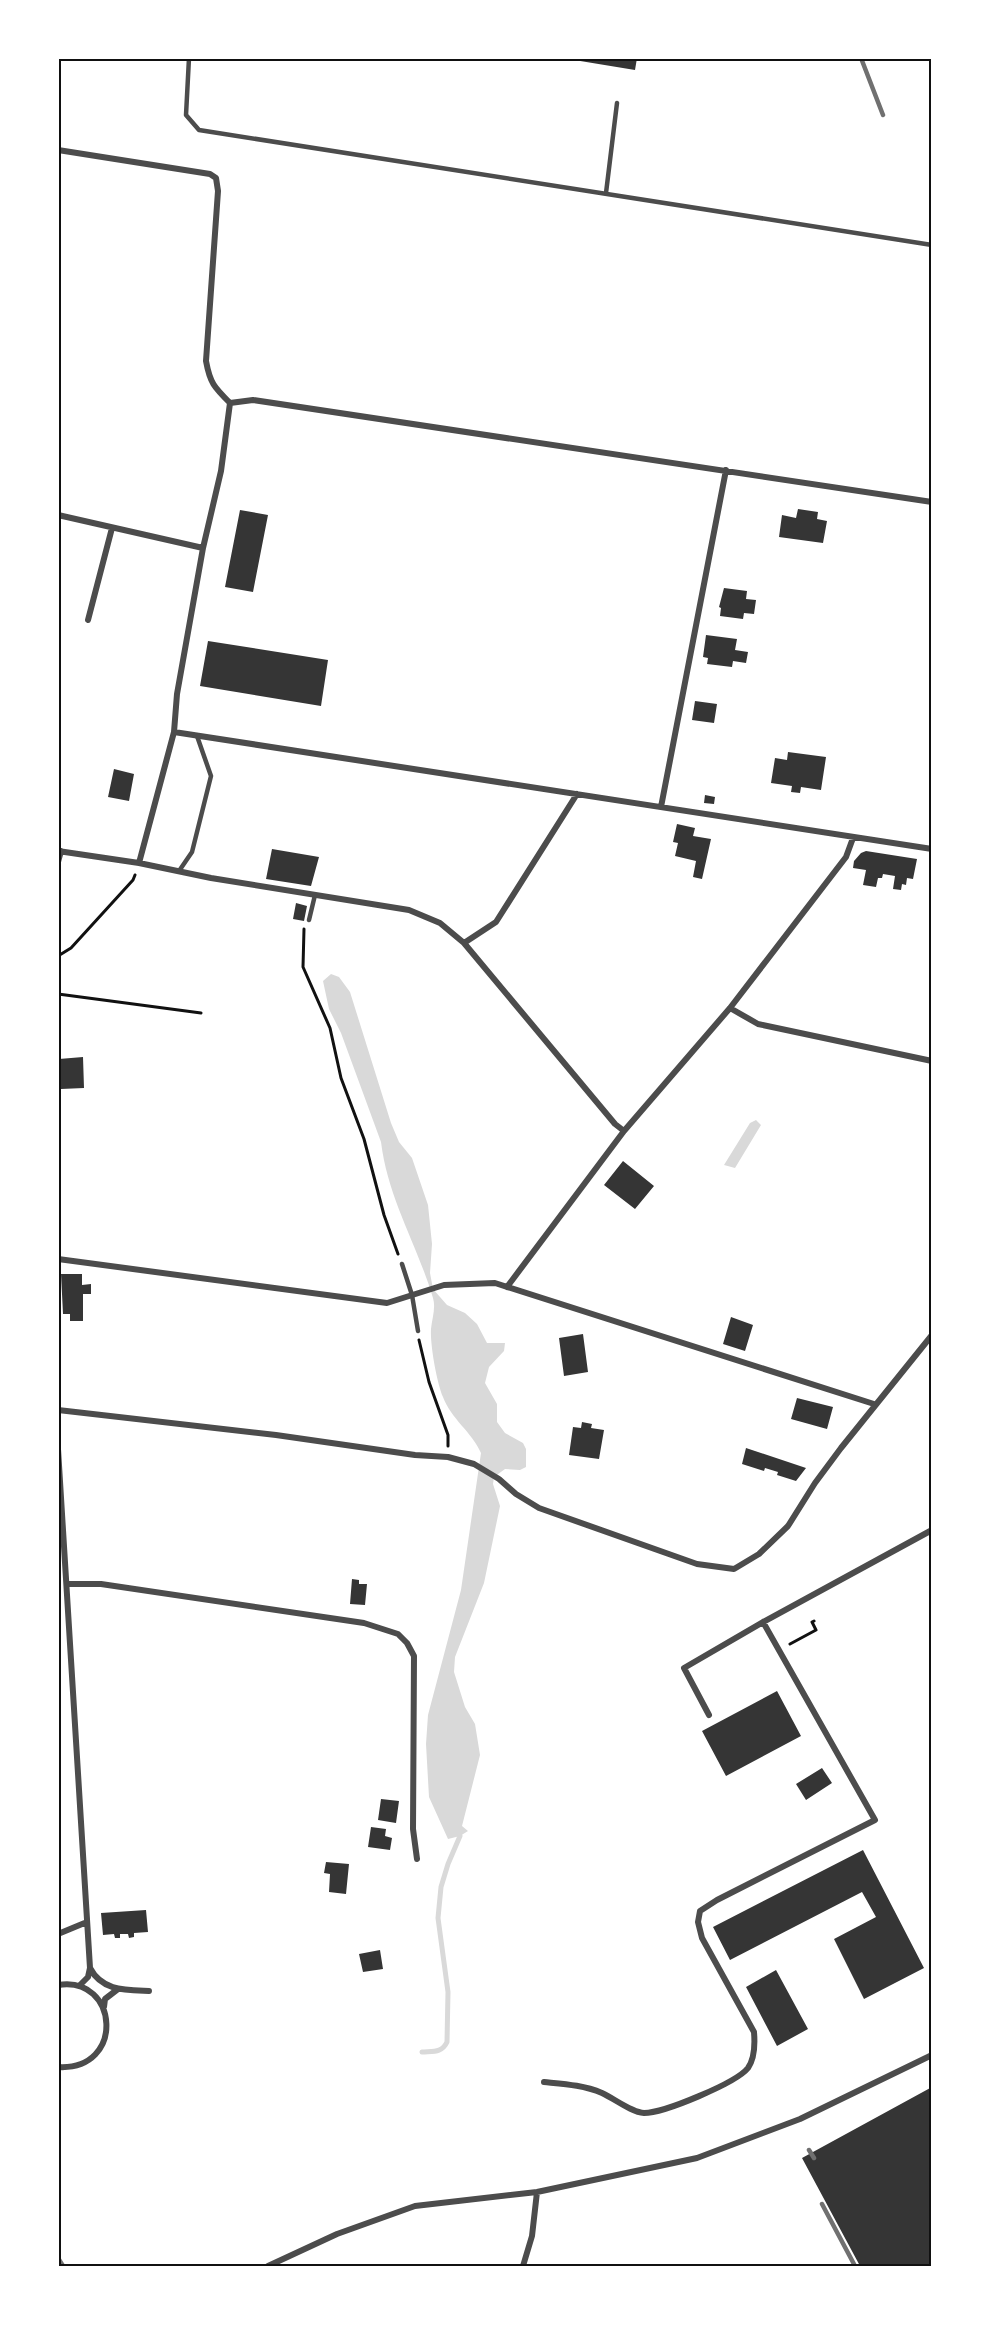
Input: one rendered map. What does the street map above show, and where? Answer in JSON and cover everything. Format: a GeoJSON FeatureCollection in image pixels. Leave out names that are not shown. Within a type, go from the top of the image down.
{"type":"FeatureCollection","features":[{"type":"Feature","properties":{"kind":"street"},"geometry":{"type":"LineString","coordinates":[[58,150],[210,174],[216,177],[218,191],[206,361],[209,380],[230,403]]}},
{"type":"Feature","properties":{"kind":"street"},"geometry":{"type":"LineString","coordinates":[[230,403],[253,400],[932,502]]}},
{"type":"Feature","properties":{"kind":"street"},"geometry":{"type":"LineString","coordinates":[[138,864],[174,732],[177,694],[203,548],[221,471],[230,403]]}},
{"type":"Feature","properties":{"kind":"street"},"geometry":{"type":"LineString","coordinates":[[661,807],[726,470]]}},
{"type":"Feature","properties":{"kind":"street"},"geometry":{"type":"LineString","coordinates":[[58,515],[203,548]]}},
{"type":"Feature","properties":{"kind":"street"},"geometry":{"type":"LineString","coordinates":[[88,620],[112,528]]}},
{"type":"Feature","properties":{"kind":"street"},"geometry":{"type":"LineString","coordinates":[[174,732],[932,849]]}},
{"type":"Feature","properties":{"kind":"street"},"geometry":{"type":"LineString","coordinates":[[464,943],[496,922],[577,794]]}},
{"type":"Feature","properties":{"kind":"street"},"geometry":{"type":"LineString","coordinates":[[507,1287],[624,1131],[730,1008],[846,857],[853,838]]}},
{"type":"Feature","properties":{"kind":"street"},"geometry":{"type":"LineString","coordinates":[[58,862],[60,851],[409,910],[440,923],[464,943],[615,1124],[624,1131]]}},
{"type":"Feature","properties":{"kind":"street"},"geometry":{"type":"LineString","coordinates":[[730,1008],[758,1024],[932,1061]]}},
{"type":"Feature","properties":{"kind":"street"},"geometry":{"type":"LineString","coordinates":[[58,1259],[387,1303],[444,1285],[495,1283],[874,1404]]}},
{"type":"Feature","properties":{"kind":"street"},"geometry":{"type":"LineString","coordinates":[[58,1410],[276,1435],[415,1455],[448,1457],[474,1464],[539,1508],[697,1564],[734,1569],[759,1554],[788,1526],[815,1483],[874,1404],[932,1335]]}},
{"type":"Feature","properties":{"kind":"street"},"geometry":{"type":"LineString","coordinates":[[58,1449],[90,1968],[88,1977],[79,1986]]}},
{"type":"Feature","properties":{"kind":"street"},"geometry":{"type":"LineString","coordinates":[[709,1715],[684,1668],[932,1530]]}},
{"type":"Feature","properties":{"kind":"street"},"geometry":{"type":"LineString","coordinates":[[67,1584],[101,1584],[364,1623],[398,1635],[407,1643],[414,1656],[416,1671],[413,1829],[417,1859]]}},
{"type":"Feature","properties":{"kind":"street"},"geometry":{"type":"LineString","coordinates":[[544,2082],[578,2085],[603,2094],[641,2113],[666,2110],[734,2079],[748,2067],[755,2049],[754,2032],[702,1938],[698,1922],[700,1911],[717,1900],[875,1820],[763,1622]]}},
{"type":"Feature","properties":{"kind":"street"},"geometry":{"type":"LineString","coordinates":[[58,1934],[87,1922]]}},
{"type":"Feature","properties":{"kind":"street"},"geometry":{"type":"LineString","coordinates":[[90,1968],[103,1984],[118,1989],[149,1991]]}},
{"type":"Feature","properties":{"kind":"street"},"geometry":{"type":"LineString","coordinates":[[58,1985],[79,1986],[91,1992],[104,2007]]}},
{"type":"Feature","properties":{"kind":"street"},"geometry":{"type":"LineString","coordinates":[[58,2067],[82,2064],[94,2057],[102,2046],[107,2027],[105,2000],[118,1989]]}},
{"type":"Feature","properties":{"kind":"street"},"geometry":{"type":"LineString","coordinates":[[268,2266],[375,2219],[415,2206],[537,2192],[619,2173],[671,2165],[730,2147],[800,2119],[932,2055]]}},
{"type":"Feature","properties":{"kind":"street"},"geometry":{"type":"LineString","coordinates":[[523,2266],[532,2236],[537,2192]]}},
{"type":"Feature","properties":{"kind":"lane"},"geometry":{"type":"LineString","coordinates":[[189,58],[186,115],[199,130],[932,245]]}},
{"type":"Feature","properties":{"kind":"lane"},"geometry":{"type":"LineString","coordinates":[[606,194],[617,103]]}},
{"type":"Feature","properties":{"kind":"lane"},"geometry":{"type":"LineString","coordinates":[[178,872],[192,852],[211,776],[197,736]]}},
{"type":"Feature","properties":{"kind":"lane"},"geometry":{"type":"LineString","coordinates":[[309,920],[315,895]]}},
{"type":"Feature","properties":{"kind":"lane"},"geometry":{"type":"LineString","coordinates":[[402,1264],[415,1294],[418,1331]]}},
{"type":"Feature","properties":{"kind":"path"},"geometry":{"type":"LineString","coordinates":[[58,956],[71,948],[135,876]]}},
{"type":"Feature","properties":{"kind":"path"},"geometry":{"type":"LineString","coordinates":[[309,920],[303,931],[303,967],[330,1028],[341,1078],[364,1140],[384,1215],[402,1264]]}},
{"type":"Feature","properties":{"kind":"path"},"geometry":{"type":"LineString","coordinates":[[58,994],[201,1013]]}},
{"type":"Feature","properties":{"kind":"path"},"geometry":{"type":"LineString","coordinates":[[418,1331],[429,1382],[447,1435],[448,1457]]}},
{"type":"Feature","properties":{"kind":"path"},"geometry":{"type":"LineString","coordinates":[[778,1650],[816,1630],[812,1622],[814,1621]]}},
{"type":"Feature","properties":{"kind":"shaded area"},"geometry":{"type":"Polygon","coordinates":[[[331,974],[339,977],[350,992],[391,1123],[399,1142],[412,1158],[428,1205],[432,1244],[430,1273],[433,1289],[447,1305],[465,1313],[477,1324],[487,1343],[505,1343],[504,1351],[489,1367],[485,1383],[497,1404],[497,1422],[505,1433],[523,1443],[526,1449],[526,1467],[520,1470],[505,1469],[494,1477],[493,1484],[500,1506],[484,1583],[455,1657],[454,1672],[465,1707],[475,1724],[480,1755],[462,1826],[468,1831],[448,1839],[429,1797],[426,1744],[428,1715],[461,1590],[481,1453],[451,1412],[441,1391],[432,1344],[433,1298],[396,1202],[381,1142],[341,1033],[329,1009],[323,981],[331,974]]]}},
{"type":"Feature","properties":{"kind":"shaded area"},"geometry":{"type":"Polygon","coordinates":[[[756,1120],[761,1125],[735,1168],[724,1165],[750,1123],[756,1120]]]}},
{"type":"Feature","properties":{"kind":"building"},"geometry":{"type":"Polygon","coordinates":[[[562,58],[637,58],[635,70],[562,58]]]}},
{"type":"Feature","properties":{"kind":"building"},"geometry":{"type":"Polygon","coordinates":[[[798,509],[818,512],[817,519],[827,521],[823,543],[779,537],[782,515],[796,518],[798,509]]]}},
{"type":"Feature","properties":{"kind":"building"},"geometry":{"type":"Polygon","coordinates":[[[240,510],[268,515],[253,592],[225,587],[240,510]]]}},
{"type":"Feature","properties":{"kind":"building"},"geometry":{"type":"Polygon","coordinates":[[[724,588],[747,591],[746,599],[756,600],[754,614],[744,613],[743,619],[720,616],[721,608],[719,607],[724,588]]]}},
{"type":"Feature","properties":{"kind":"building"},"geometry":{"type":"Polygon","coordinates":[[[706,635],[737,639],[735,650],[748,652],[746,663],[733,661],[732,667],[707,664],[708,658],[703,657],[706,635]]]}},
{"type":"Feature","properties":{"kind":"building"},"geometry":{"type":"Polygon","coordinates":[[[208,641],[328,660],[321,706],[200,686],[208,641]]]}},
{"type":"Feature","properties":{"kind":"building"},"geometry":{"type":"Polygon","coordinates":[[[695,701],[717,704],[714,723],[692,720],[695,701]]]}},
{"type":"Feature","properties":{"kind":"building"},"geometry":{"type":"Polygon","coordinates":[[[788,752],[826,757],[821,790],[801,787],[800,793],[791,792],[792,786],[771,783],[775,758],[787,760],[788,752]]]}},
{"type":"Feature","properties":{"kind":"building"},"geometry":{"type":"Polygon","coordinates":[[[114,769],[134,774],[129,801],[108,797],[114,769]]]}},
{"type":"Feature","properties":{"kind":"building"},"geometry":{"type":"Polygon","coordinates":[[[705,795],[715,797],[714,804],[704,803],[705,795]]]}},
{"type":"Feature","properties":{"kind":"building"},"geometry":{"type":"Polygon","coordinates":[[[677,824],[695,828],[693,836],[711,839],[702,879],[693,877],[696,861],[675,856],[678,843],[673,842],[677,824]]]}},
{"type":"Feature","properties":{"kind":"building"},"geometry":{"type":"Polygon","coordinates":[[[272,849],[319,857],[311,886],[266,879],[272,849]]]}},
{"type":"Feature","properties":{"kind":"building"},"geometry":{"type":"Polygon","coordinates":[[[866,851],[917,859],[913,879],[907,878],[906,885],[902,884],[901,890],[893,889],[895,876],[883,874],[882,878],[878,878],[876,887],[863,885],[866,870],[853,868],[854,861],[866,851]]]}},
{"type":"Feature","properties":{"kind":"building"},"geometry":{"type":"Polygon","coordinates":[[[296,903],[307,906],[304,921],[293,919],[296,903]]]}},
{"type":"Feature","properties":{"kind":"building"},"geometry":{"type":"Polygon","coordinates":[[[83,1057],[84,1088],[61,1089],[59,1059],[83,1057]]]}},
{"type":"Feature","properties":{"kind":"building"},"geometry":{"type":"Polygon","coordinates":[[[623,1161],[654,1186],[635,1209],[604,1185],[623,1161]]]}},
{"type":"Feature","properties":{"kind":"building"},"geometry":{"type":"Polygon","coordinates":[[[61,1274],[82,1274],[82,1285],[91,1284],[91,1294],[83,1294],[83,1321],[70,1321],[70,1314],[63,1314],[61,1274]]]}},
{"type":"Feature","properties":{"kind":"building"},"geometry":{"type":"Polygon","coordinates":[[[731,1317],[753,1325],[745,1351],[723,1344],[731,1317]]]}},
{"type":"Feature","properties":{"kind":"building"},"geometry":{"type":"Polygon","coordinates":[[[583,1334],[588,1372],[564,1376],[559,1338],[583,1334]]]}},
{"type":"Feature","properties":{"kind":"building"},"geometry":{"type":"Polygon","coordinates":[[[797,1398],[833,1407],[827,1429],[791,1419],[797,1398]]]}},
{"type":"Feature","properties":{"kind":"building"},"geometry":{"type":"Polygon","coordinates":[[[582,1422],[592,1424],[591,1428],[604,1430],[599,1459],[569,1455],[573,1427],[581,1428],[582,1422]]]}},
{"type":"Feature","properties":{"kind":"building"},"geometry":{"type":"Polygon","coordinates":[[[746,1448],[806,1468],[796,1481],[777,1475],[778,1472],[765,1468],[764,1471],[742,1464],[746,1448]]]}},
{"type":"Feature","properties":{"kind":"building"},"geometry":{"type":"Polygon","coordinates":[[[352,1579],[359,1580],[359,1584],[367,1584],[365,1605],[350,1604],[352,1579]]]}},
{"type":"Feature","properties":{"kind":"building"},"geometry":{"type":"Polygon","coordinates":[[[777,1691],[801,1736],[726,1776],[702,1731],[777,1691]]]}},
{"type":"Feature","properties":{"kind":"building"},"geometry":{"type":"Polygon","coordinates":[[[822,1768],[832,1783],[806,1800],[796,1784],[822,1768]]]}},
{"type":"Feature","properties":{"kind":"building"},"geometry":{"type":"Polygon","coordinates":[[[381,1799],[399,1801],[396,1823],[378,1820],[381,1799]]]}},
{"type":"Feature","properties":{"kind":"building"},"geometry":{"type":"Polygon","coordinates":[[[371,1827],[386,1829],[385,1836],[392,1838],[390,1850],[368,1847],[371,1827]]]}},
{"type":"Feature","properties":{"kind":"building"},"geometry":{"type":"Polygon","coordinates":[[[863,1850],[924,1968],[864,1999],[834,1939],[876,1917],[862,1892],[730,1960],[713,1927],[863,1850]]]}},
{"type":"Feature","properties":{"kind":"building"},"geometry":{"type":"Polygon","coordinates":[[[326,1862],[349,1864],[346,1894],[329,1892],[330,1874],[324,1873],[326,1862]]]}},
{"type":"Feature","properties":{"kind":"building"},"geometry":{"type":"Polygon","coordinates":[[[146,1910],[148,1932],[134,1933],[134,1937],[129,1938],[128,1934],[120,1934],[120,1938],[115,1938],[114,1934],[103,1935],[101,1913],[146,1910]]]}},
{"type":"Feature","properties":{"kind":"building"},"geometry":{"type":"Polygon","coordinates":[[[380,1950],[383,1969],[363,1972],[359,1954],[380,1950]]]}},
{"type":"Feature","properties":{"kind":"building"},"geometry":{"type":"Polygon","coordinates":[[[776,1970],[808,2029],[777,2046],[746,1987],[776,1970]]]}},
{"type":"Feature","properties":{"kind":"building"},"geometry":{"type":"Polygon","coordinates":[[[932,2087],[932,2266],[860,2266],[802,2158],[932,2087]]]}},
{"type":"Feature","properties":{"kind":"waterway"},"geometry":{"type":"LineString","coordinates":[[422,2052],[440,2050],[447,2042],[448,1992],[438,1918],[441,1887],[460,1836]]}},
{"type":"Feature","properties":{"kind":"railway"},"geometry":{"type":"LineString","coordinates":[[861,58],[883,115]]}},
{"type":"Feature","properties":{"kind":"railway"},"geometry":{"type":"LineString","coordinates":[[809,2150],[814,2158]]}},
{"type":"Feature","properties":{"kind":"railway"},"geometry":{"type":"LineString","coordinates":[[822,2204],[855,2266]]}},
{"type":"Feature","properties":{"kind":"railway"},"geometry":{"type":"LineString","coordinates":[[58,2258],[63,2266]]}}]}
